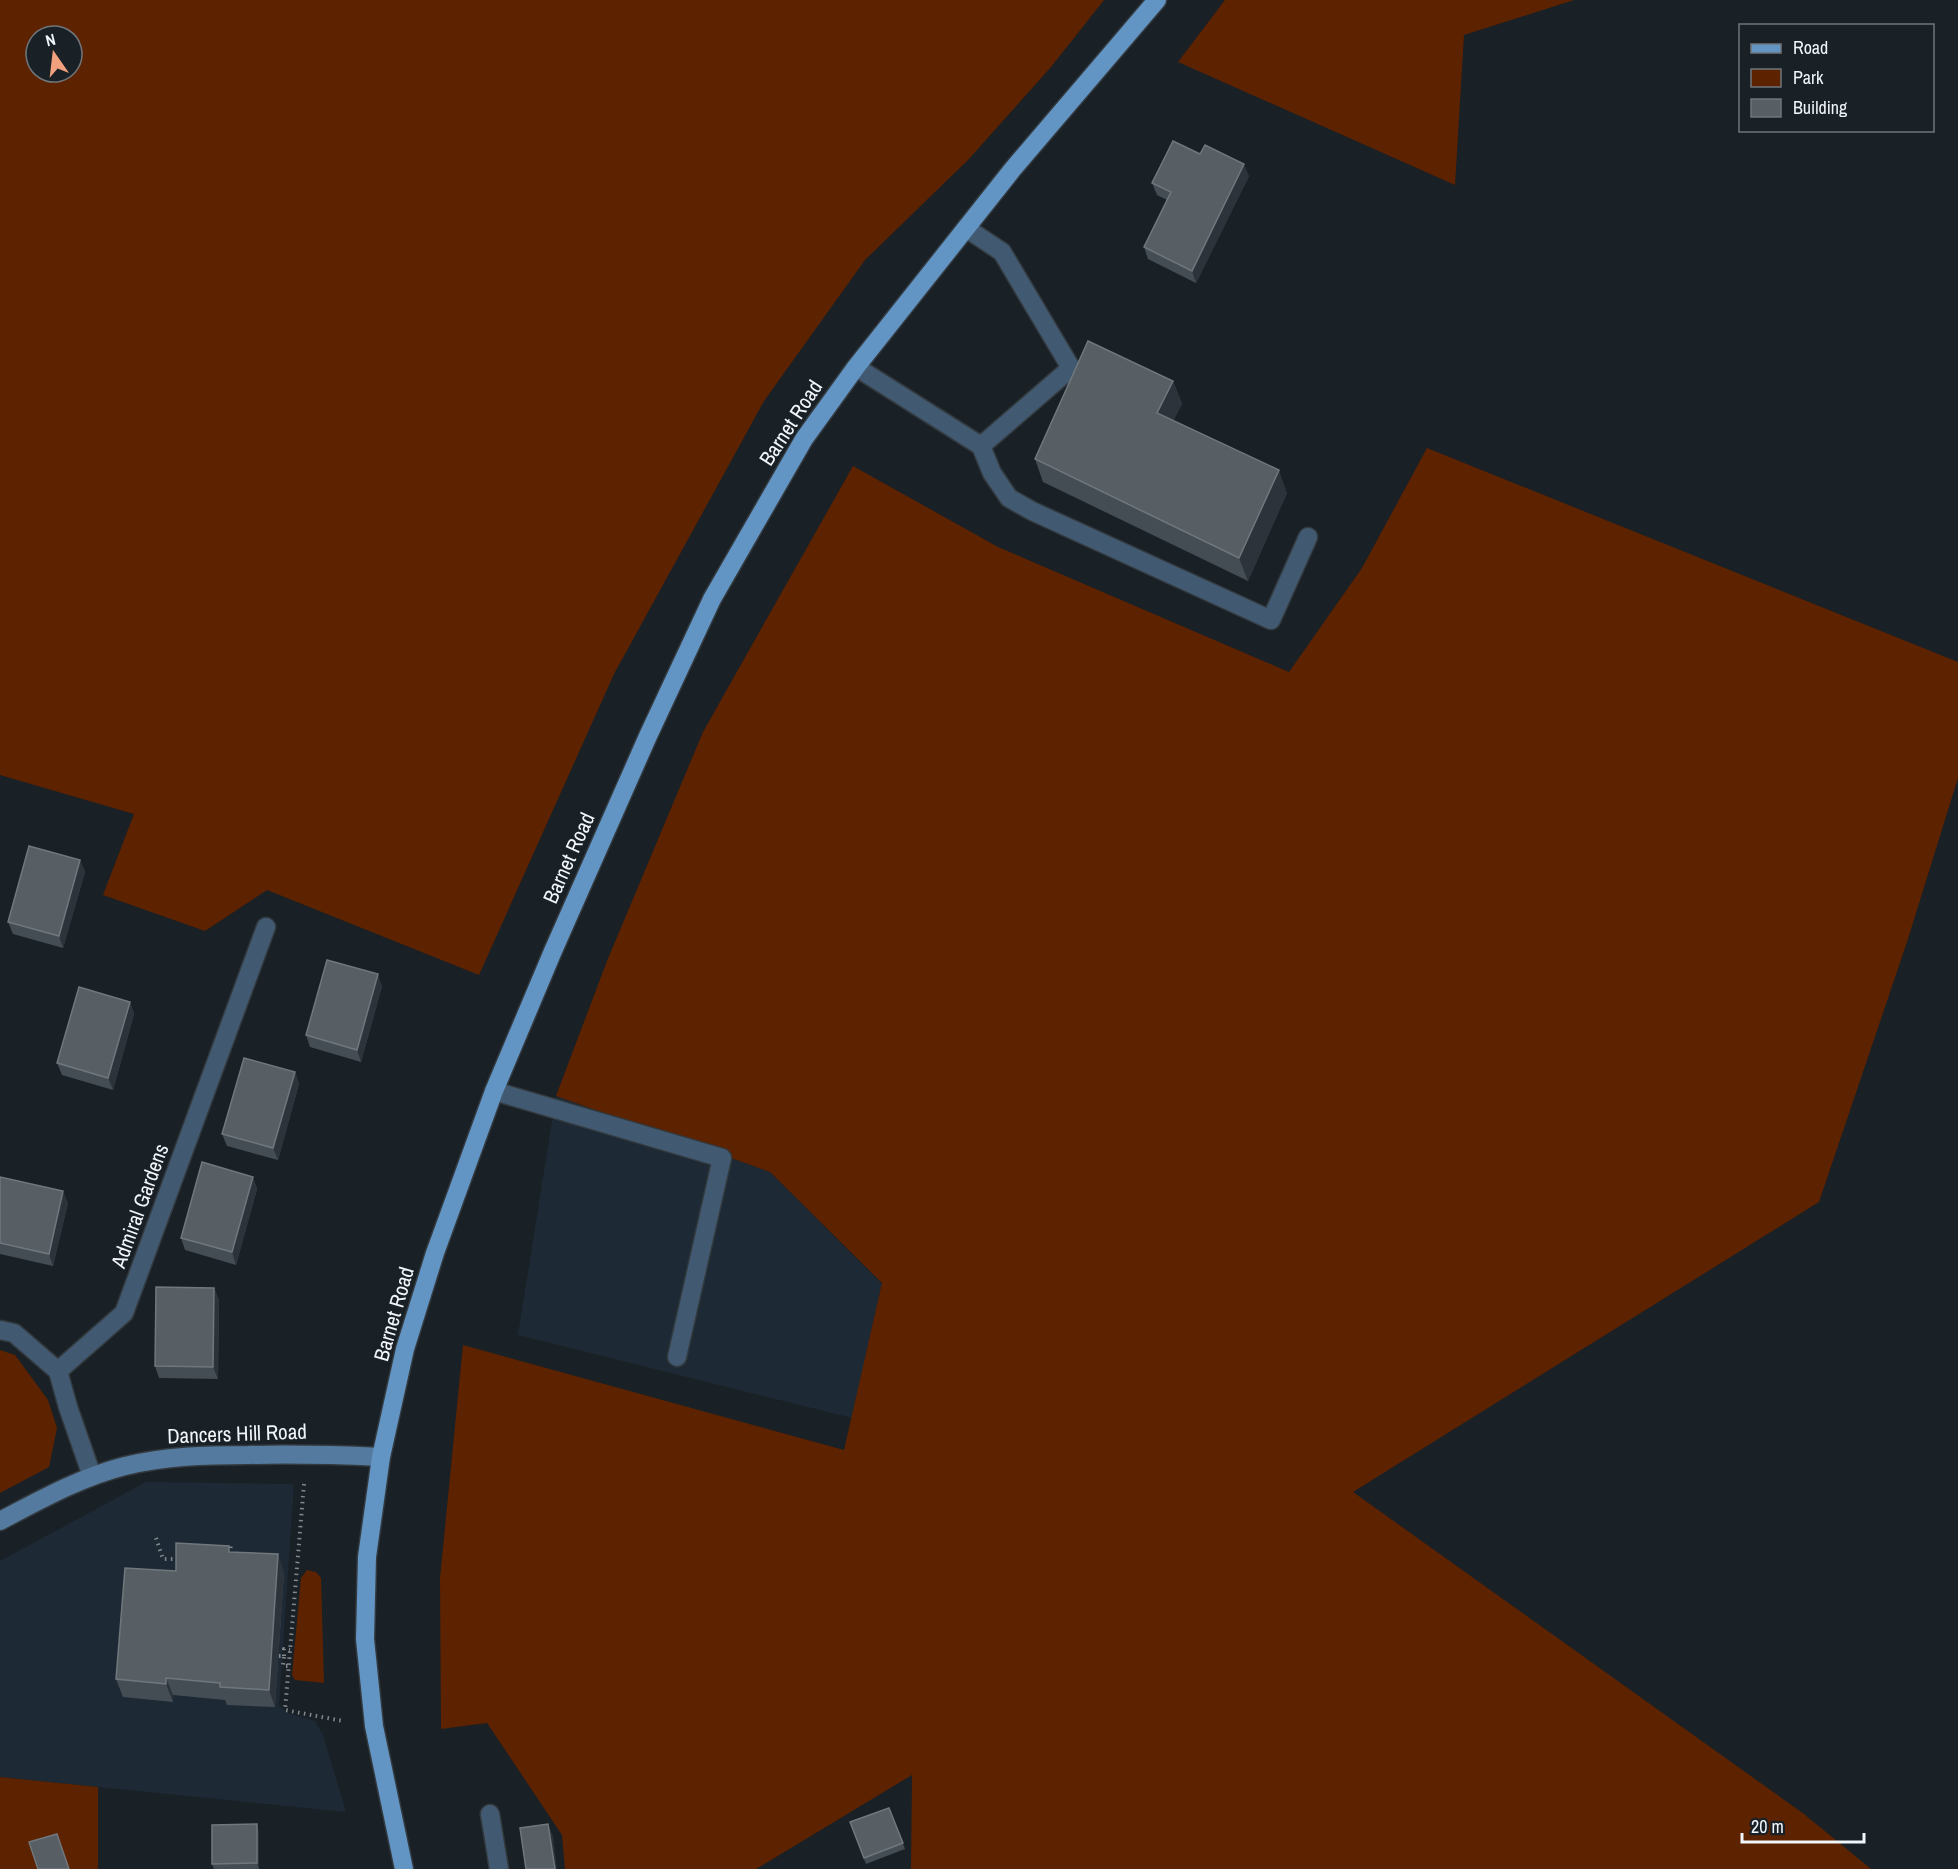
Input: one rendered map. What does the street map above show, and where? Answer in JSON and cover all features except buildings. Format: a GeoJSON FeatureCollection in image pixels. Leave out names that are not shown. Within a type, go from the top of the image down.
{"type":"FeatureCollection","features":[{"type":"Feature","properties":{"kind":"main road","name":"Barnet Road"},"geometry":{"type":"LineString","coordinates":[[404,1869],[374,1726],[365,1639],[367,1557],[381,1457],[405,1349],[435,1253],[494,1091],[648,736],[712,599],[804,439],[856,367],[1012,170],[1158,0]]}},
{"type":"Feature","properties":{"kind":"street","name":"Dancers Hill Road"},"geometry":{"type":"LineString","coordinates":[[0,1521],[92,1476],[124,1466],[188,1455],[307,1454],[381,1457]]}},
{"type":"Feature","properties":{"kind":"lane"},"geometry":{"type":"LineString","coordinates":[[966,228],[1002,252],[1071,368],[981,446]]}},
{"type":"Feature","properties":{"kind":"lane"},"geometry":{"type":"LineString","coordinates":[[856,367],[981,446],[992,473],[1009,498],[1032,511],[1271,620],[1308,537]]}},
{"type":"Feature","properties":{"kind":"lane","name":"Admiral Gardens"},"geometry":{"type":"LineString","coordinates":[[58,1371],[124,1313],[266,927]]}},
{"type":"Feature","properties":{"kind":"lane"},"geometry":{"type":"LineString","coordinates":[[494,1091],[722,1158],[677,1357]]}},
{"type":"Feature","properties":{"kind":"lane"},"geometry":{"type":"LineString","coordinates":[[0,1330],[14,1333],[58,1371],[92,1476]]}},
{"type":"Feature","properties":{"kind":"lane"},"geometry":{"type":"LineString","coordinates":[[490,1814],[499,1869]]}},
{"type":"Feature","properties":{"kind":"path"},"geometry":{"type":"LineString","coordinates":[[307,1454],[285,1710],[374,1726]]}},
{"type":"Feature","properties":{"kind":"path"},"geometry":{"type":"LineString","coordinates":[[156,1539],[163,1559],[185,1560]]}},
{"type":"Feature","properties":{"kind":"path"},"geometry":{"type":"LineString","coordinates":[[230,1561],[231,1543]]}},
{"type":"Feature","properties":{"kind":"path"},"geometry":{"type":"LineString","coordinates":[[289,1666],[283,1666],[281,1656],[284,1649],[290,1650]]}},
{"type":"Feature","properties":{"kind":"shaded area"},"geometry":{"type":"Polygon","coordinates":[[[556,1096],[770,1172],[882,1284],[852,1418],[518,1335],[556,1096]]]}},
{"type":"Feature","properties":{"kind":"shaded area"},"geometry":{"type":"Polygon","coordinates":[[[146,1482],[294,1484],[279,1705],[287,1713],[315,1721],[323,1735],[346,1812],[0,1777],[0,1561],[146,1482]]]}},
{"type":"Feature","properties":{"kind":"green space"},"geometry":{"type":"Polygon","coordinates":[[[0,0],[1104,0],[1051,67],[968,160],[865,260],[764,401],[614,674],[479,975],[267,890],[205,931],[103,895],[134,814],[0,775],[0,0]]]}},
{"type":"Feature","properties":{"kind":"green space"},"geometry":{"type":"Polygon","coordinates":[[[1225,0],[1574,0],[1464,35],[1455,185],[1178,62],[1225,0]]]}},
{"type":"Feature","properties":{"kind":"green space"},"geometry":{"type":"Polygon","coordinates":[[[1427,448],[1958,662],[1958,778],[1907,942],[1819,1202],[1353,1492],[1804,1814],[1871,1869],[911,1869],[912,1775],[756,1869],[565,1869],[562,1835],[487,1723],[441,1729],[440,1578],[463,1345],[844,1450],[882,1283],[770,1172],[556,1096],[607,961],[703,732],[853,466],[998,547],[1289,672],[1362,568],[1427,448]]]}},
{"type":"Feature","properties":{"kind":"green space"},"geometry":{"type":"Polygon","coordinates":[[[0,1350],[15,1355],[48,1400],[57,1428],[49,1467],[0,1493],[0,1350]]]}},
{"type":"Feature","properties":{"kind":"green space"},"geometry":{"type":"Polygon","coordinates":[[[307,1570],[316,1572],[321,1578],[324,1683],[295,1680],[292,1675],[301,1578],[307,1570]]]}},
{"type":"Feature","properties":{"kind":"green space"},"geometry":{"type":"Polygon","coordinates":[[[0,1777],[98,1787],[98,1869],[0,1869],[0,1777]]]}}]}
